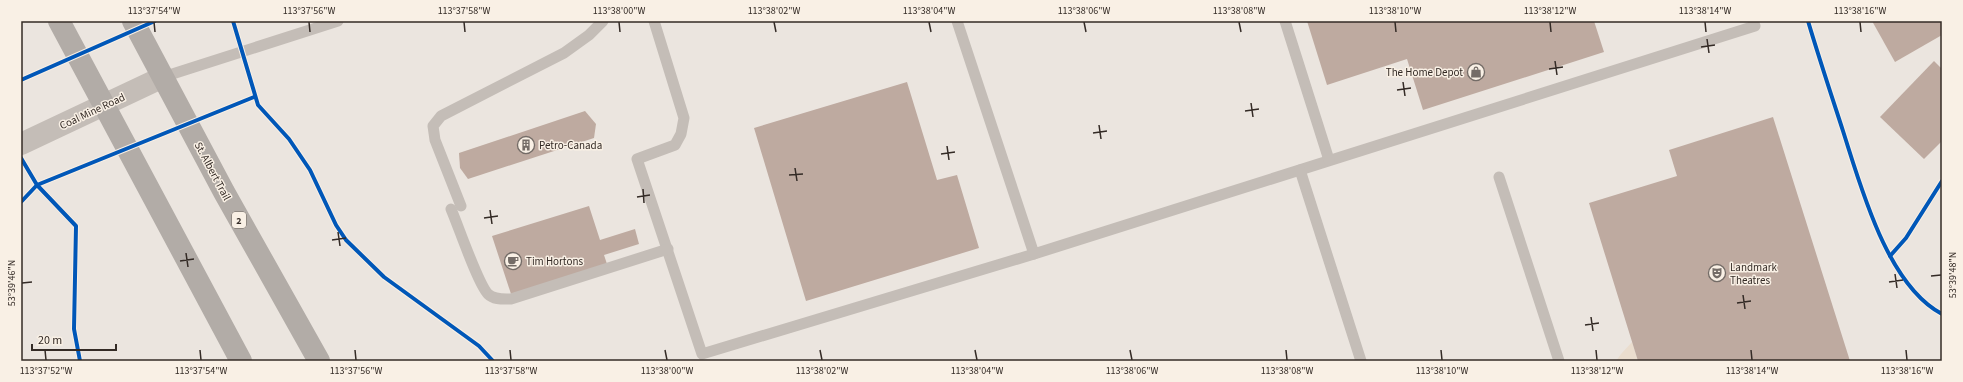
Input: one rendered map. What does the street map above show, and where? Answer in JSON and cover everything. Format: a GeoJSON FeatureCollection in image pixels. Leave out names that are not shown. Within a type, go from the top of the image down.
{"type":"FeatureCollection","features":[{"type":"Feature","properties":{"kind":"main road"},"geometry":{"type":"LineString","coordinates":[[59,21],[103,106],[242,361]]}},
{"type":"Feature","properties":{"kind":"main road","name":"St. Albert Trail"},"geometry":{"type":"LineString","coordinates":[[133,21],[224,192],[318,361]]}},
{"type":"Feature","properties":{"kind":"street","name":"Coal Mine Road"},"geometry":{"type":"LineString","coordinates":[[21,144],[163,77]]}},
{"type":"Feature","properties":{"kind":"lane"},"geometry":{"type":"LineString","coordinates":[[163,77],[338,21]]}},
{"type":"Feature","properties":{"kind":"lane"},"geometry":{"type":"LineString","coordinates":[[603,21],[589,35],[564,54],[441,116],[433,126],[435,140],[479,277],[487,293],[494,298],[511,299],[668,249]]}},
{"type":"Feature","properties":{"kind":"lane"},"geometry":{"type":"LineString","coordinates":[[654,21],[684,118],[681,134],[675,144],[637,159],[702,354],[1034,254],[1755,26],[1753,21]]}},
{"type":"Feature","properties":{"kind":"lane"},"geometry":{"type":"LineString","coordinates":[[957,21],[1034,254]]}},
{"type":"Feature","properties":{"kind":"lane"},"geometry":{"type":"LineString","coordinates":[[1285,21],[1329,160]]}},
{"type":"Feature","properties":{"kind":"lane"},"geometry":{"type":"LineString","coordinates":[[1300,170],[1361,361]]}},
{"type":"Feature","properties":{"kind":"lane"},"geometry":{"type":"LineString","coordinates":[[1500,177],[1560,361]]}},
{"type":"Feature","properties":{"kind":"shaded area"},"geometry":{"type":"Polygon","coordinates":[[[1632,342],[1638,361],[1616,361],[1621,354],[1632,342]]]}},
{"type":"Feature","properties":{"kind":"building","name":"The Home Depot"},"geometry":{"type":"Polygon","coordinates":[[[1307,21],[1594,21],[1604,52],[1423,110],[1407,59],[1327,85],[1307,21]]]}},
{"type":"Feature","properties":{"kind":"building"},"geometry":{"type":"Polygon","coordinates":[[[1872,21],[1942,21],[1942,35],[1895,62],[1872,21]]]}},
{"type":"Feature","properties":{"kind":"building"},"geometry":{"type":"Polygon","coordinates":[[[1934,61],[1942,69],[1942,141],[1924,159],[1880,117],[1934,61]]]}},
{"type":"Feature","properties":{"kind":"building"},"geometry":{"type":"Polygon","coordinates":[[[907,82],[937,180],[957,175],[979,248],[806,301],[754,128],[907,82]]]}},
{"type":"Feature","properties":{"kind":"building","name":"Petro-Canada"},"geometry":{"type":"Polygon","coordinates":[[[585,111],[596,124],[594,138],[468,179],[460,168],[459,153],[585,111]]]}},
{"type":"Feature","properties":{"kind":"building","name":"Landmark Theatres"},"geometry":{"type":"Polygon","coordinates":[[[1773,117],[1850,361],[1638,361],[1589,203],[1677,176],[1669,150],[1773,117]]]}},
{"type":"Feature","properties":{"kind":"building"},"geometry":{"type":"Polygon","coordinates":[[[589,206],[600,240],[635,229],[639,244],[604,255],[607,264],[511,294],[492,236],[589,206]]]}},
{"type":"Feature","properties":{"kind":"cycle path"},"geometry":{"type":"LineString","coordinates":[[21,80],[155,21]]}},
{"type":"Feature","properties":{"kind":"cycle path"},"geometry":{"type":"LineString","coordinates":[[233,21],[258,105],[289,139],[310,170],[336,225],[346,240],[384,277],[479,346],[493,361]]}},
{"type":"Feature","properties":{"kind":"cycle path"},"geometry":{"type":"LineString","coordinates":[[1808,21],[1858,179],[1879,233],[1891,258],[1906,281],[1923,300],[1942,314]]}},
{"type":"Feature","properties":{"kind":"cycle path"},"geometry":{"type":"LineString","coordinates":[[21,202],[37,185],[254,97]]}},
{"type":"Feature","properties":{"kind":"cycle path"},"geometry":{"type":"LineString","coordinates":[[21,158],[37,185],[76,226],[74,329],[80,361]]}},
{"type":"Feature","properties":{"kind":"cycle path"},"geometry":{"type":"LineString","coordinates":[[1890,256],[1906,238],[1942,181]]}},
{"type":"Feature","properties":{"kind":"place","name":"The Home Depot"},"geometry":{"type":"Point","coordinates":[1476,72]}},
{"type":"Feature","properties":{"kind":"place","name":"Petro-Canada"},"geometry":{"type":"Point","coordinates":[526,145]}},
{"type":"Feature","properties":{"kind":"place","name":"Tim Hortons"},"geometry":{"type":"Point","coordinates":[513,261]}},
{"type":"Feature","properties":{"kind":"place","name":"Landmark Theatres"},"geometry":{"type":"Point","coordinates":[1717,273]}}]}
